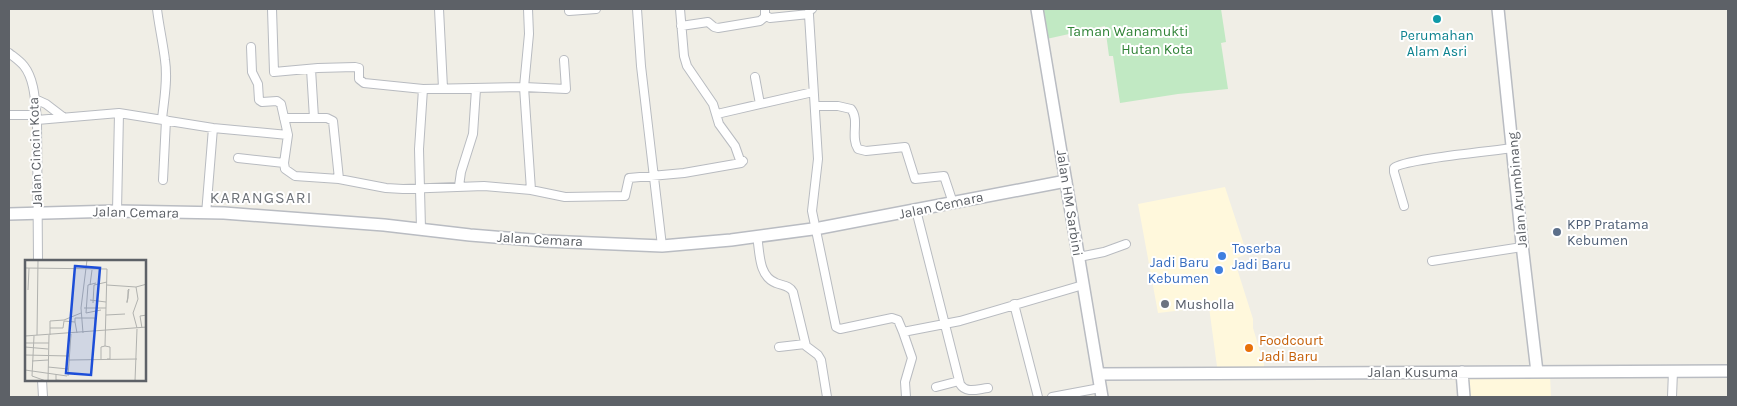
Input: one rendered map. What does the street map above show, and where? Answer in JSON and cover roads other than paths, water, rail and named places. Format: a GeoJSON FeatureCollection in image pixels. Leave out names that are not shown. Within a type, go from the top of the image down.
{"type":"FeatureCollection","features":[{"type":"Feature","properties":{"kind":"main road","name":"Jalan HM Sarbini"},"geometry":{"type":"LineString","coordinates":[[1037,9],[1101,393]]}},
{"type":"Feature","properties":{"kind":"main road","name":"Jalan Arumbinang"},"geometry":{"type":"LineString","coordinates":[[1498,9],[1522,247],[1537,372]]}},
{"type":"Feature","properties":{"kind":"main road","name":"Jalan Cemara"},"geometry":{"type":"LineString","coordinates":[[9,214],[117,211],[224,213],[384,225],[545,241],[662,246],[815,228],[1066,181]]}},
{"type":"Feature","properties":{"kind":"main road","name":"Jalan Kusuma"},"geometry":{"type":"LineString","coordinates":[[1099,374],[1728,370]]}},
{"type":"Feature","properties":{"kind":"main road"},"geometry":{"type":"LineString","coordinates":[[1462,372],[1464,397]]}},
{"type":"Feature","properties":{"kind":"street"},"geometry":{"type":"LineString","coordinates":[[157,9],[160,38],[166,61],[163,180]]}},
{"type":"Feature","properties":{"kind":"street"},"geometry":{"type":"LineString","coordinates":[[272,9],[274,72],[311,68],[355,67],[359,68],[358,78],[364,83],[423,89],[524,87],[566,89],[564,60]]}},
{"type":"Feature","properties":{"kind":"street"},"geometry":{"type":"LineString","coordinates":[[439,9],[443,88]]}},
{"type":"Feature","properties":{"kind":"street"},"geometry":{"type":"LineString","coordinates":[[528,9],[529,34],[524,87],[531,190]]}},
{"type":"Feature","properties":{"kind":"street"},"geometry":{"type":"LineString","coordinates":[[569,11],[596,9]]}},
{"type":"Feature","properties":{"kind":"street"},"geometry":{"type":"LineString","coordinates":[[637,9],[641,66],[662,246]]}},
{"type":"Feature","properties":{"kind":"street"},"geometry":{"type":"LineString","coordinates":[[251,47],[252,72],[258,84],[260,100],[262,102],[280,102],[288,135],[284,163],[285,169],[294,176],[339,179],[386,188],[484,186],[531,190],[565,197],[626,196],[629,178],[684,173],[743,162],[735,146],[724,132],[713,104],[687,66],[684,56],[680,9]]}},
{"type":"Feature","properties":{"kind":"street"},"geometry":{"type":"LineString","coordinates":[[766,12],[770,18],[810,11],[818,159],[812,211],[836,329],[892,318],[898,320],[912,358],[905,382],[906,397]]}},
{"type":"Feature","properties":{"kind":"street"},"geometry":{"type":"LineString","coordinates":[[681,26],[708,22],[718,28],[762,21],[766,12]]}},
{"type":"Feature","properties":{"kind":"street","name":"Jalan Cincin Kota"},"geometry":{"type":"LineString","coordinates":[[9,53],[22,64],[28,73],[35,99],[38,260]]}},
{"type":"Feature","properties":{"kind":"street"},"geometry":{"type":"LineString","coordinates":[[311,68],[314,118]]}},
{"type":"Feature","properties":{"kind":"street"},"geometry":{"type":"LineString","coordinates":[[755,78],[760,104]]}},
{"type":"Feature","properties":{"kind":"street"},"geometry":{"type":"LineString","coordinates":[[420,229],[419,149],[423,89]]}},
{"type":"Feature","properties":{"kind":"street"},"geometry":{"type":"LineString","coordinates":[[459,186],[461,172],[473,134],[476,89]]}},
{"type":"Feature","properties":{"kind":"street"},"geometry":{"type":"LineString","coordinates":[[717,114],[813,92]]}},
{"type":"Feature","properties":{"kind":"street"},"geometry":{"type":"LineString","coordinates":[[35,99],[63,116]]}},
{"type":"Feature","properties":{"kind":"street"},"geometry":{"type":"LineString","coordinates":[[815,106],[838,106],[851,109],[855,116],[855,137],[858,149],[866,151],[905,147],[915,179],[944,176],[953,203]]}},
{"type":"Feature","properties":{"kind":"street"},"geometry":{"type":"LineString","coordinates":[[117,211],[119,113]]}},
{"type":"Feature","properties":{"kind":"street"},"geometry":{"type":"LineString","coordinates":[[9,115],[36,117],[119,113],[213,128],[288,135]]}},
{"type":"Feature","properties":{"kind":"street"},"geometry":{"type":"LineString","coordinates":[[284,118],[329,119],[334,123],[339,179]]}},
{"type":"Feature","properties":{"kind":"street"},"geometry":{"type":"LineString","coordinates":[[206,214],[213,128]]}},
{"type":"Feature","properties":{"kind":"street"},"geometry":{"type":"LineString","coordinates":[[1404,206],[1394,172],[1394,168],[1398,165],[1513,148]]}},
{"type":"Feature","properties":{"kind":"street"},"geometry":{"type":"LineString","coordinates":[[238,158],[284,163]]}},
{"type":"Feature","properties":{"kind":"street"},"geometry":{"type":"LineString","coordinates":[[916,210],[959,381],[966,390],[988,388]]}},
{"type":"Feature","properties":{"kind":"street"},"geometry":{"type":"LineString","coordinates":[[758,236],[765,275],[775,283],[789,287],[793,292],[805,344],[821,360],[827,397]]}},
{"type":"Feature","properties":{"kind":"street"},"geometry":{"type":"LineString","coordinates":[[1078,257],[1104,252],[1126,244]]}},
{"type":"Feature","properties":{"kind":"street"},"geometry":{"type":"LineString","coordinates":[[1432,261],[1522,247]]}},
{"type":"Feature","properties":{"kind":"street"},"geometry":{"type":"LineString","coordinates":[[903,332],[946,324],[1083,285]]}},
{"type":"Feature","properties":{"kind":"street"},"geometry":{"type":"LineString","coordinates":[[1014,304],[1038,397]]}},
{"type":"Feature","properties":{"kind":"street"},"geometry":{"type":"LineString","coordinates":[[779,347],[805,344]]}},
{"type":"Feature","properties":{"kind":"street"},"geometry":{"type":"LineString","coordinates":[[1672,397],[1673,371]]}},
{"type":"Feature","properties":{"kind":"street"},"geometry":{"type":"LineString","coordinates":[[42,381],[43,397]]}},
{"type":"Feature","properties":{"kind":"street"},"geometry":{"type":"LineString","coordinates":[[936,387],[959,381]]}},
{"type":"Feature","properties":{"kind":"street"},"geometry":{"type":"LineString","coordinates":[[1052,397],[1101,393]]}},
{"type":"Feature","properties":{"kind":"place","name":"Perumahan Alam Asri"},"geometry":{"type":"Point","coordinates":[1437,19]}},
{"type":"Feature","properties":{"kind":"place","name":"KPP Pratama Kebumen"},"geometry":{"type":"Point","coordinates":[1557,232]}},
{"type":"Feature","properties":{"kind":"place","name":"Toserba Jadi Baru"},"geometry":{"type":"Point","coordinates":[1222,256]}},
{"type":"Feature","properties":{"kind":"place","name":"Jadi Baru Kebumen"},"geometry":{"type":"Point","coordinates":[1219,270]}},
{"type":"Feature","properties":{"kind":"place","name":"Musholla"},"geometry":{"type":"Point","coordinates":[1165,304]}},
{"type":"Feature","properties":{"kind":"place","name":"Foodcourt Jadi Baru"},"geometry":{"type":"Point","coordinates":[1249,348]}},
{"type":"Feature","properties":{"kind":"district","name":"KARANGSARI"},"geometry":{"type":"Point","coordinates":[261,197]}},
{"type":"Feature","properties":{"kind":"park label","name":"Taman Wanamukti"},"geometry":{"type":"Point","coordinates":[1128,31]}},
{"type":"Feature","properties":{"kind":"park label","name":"Hutan Kota"},"geometry":{"type":"Point","coordinates":[1157,49]}}]}
